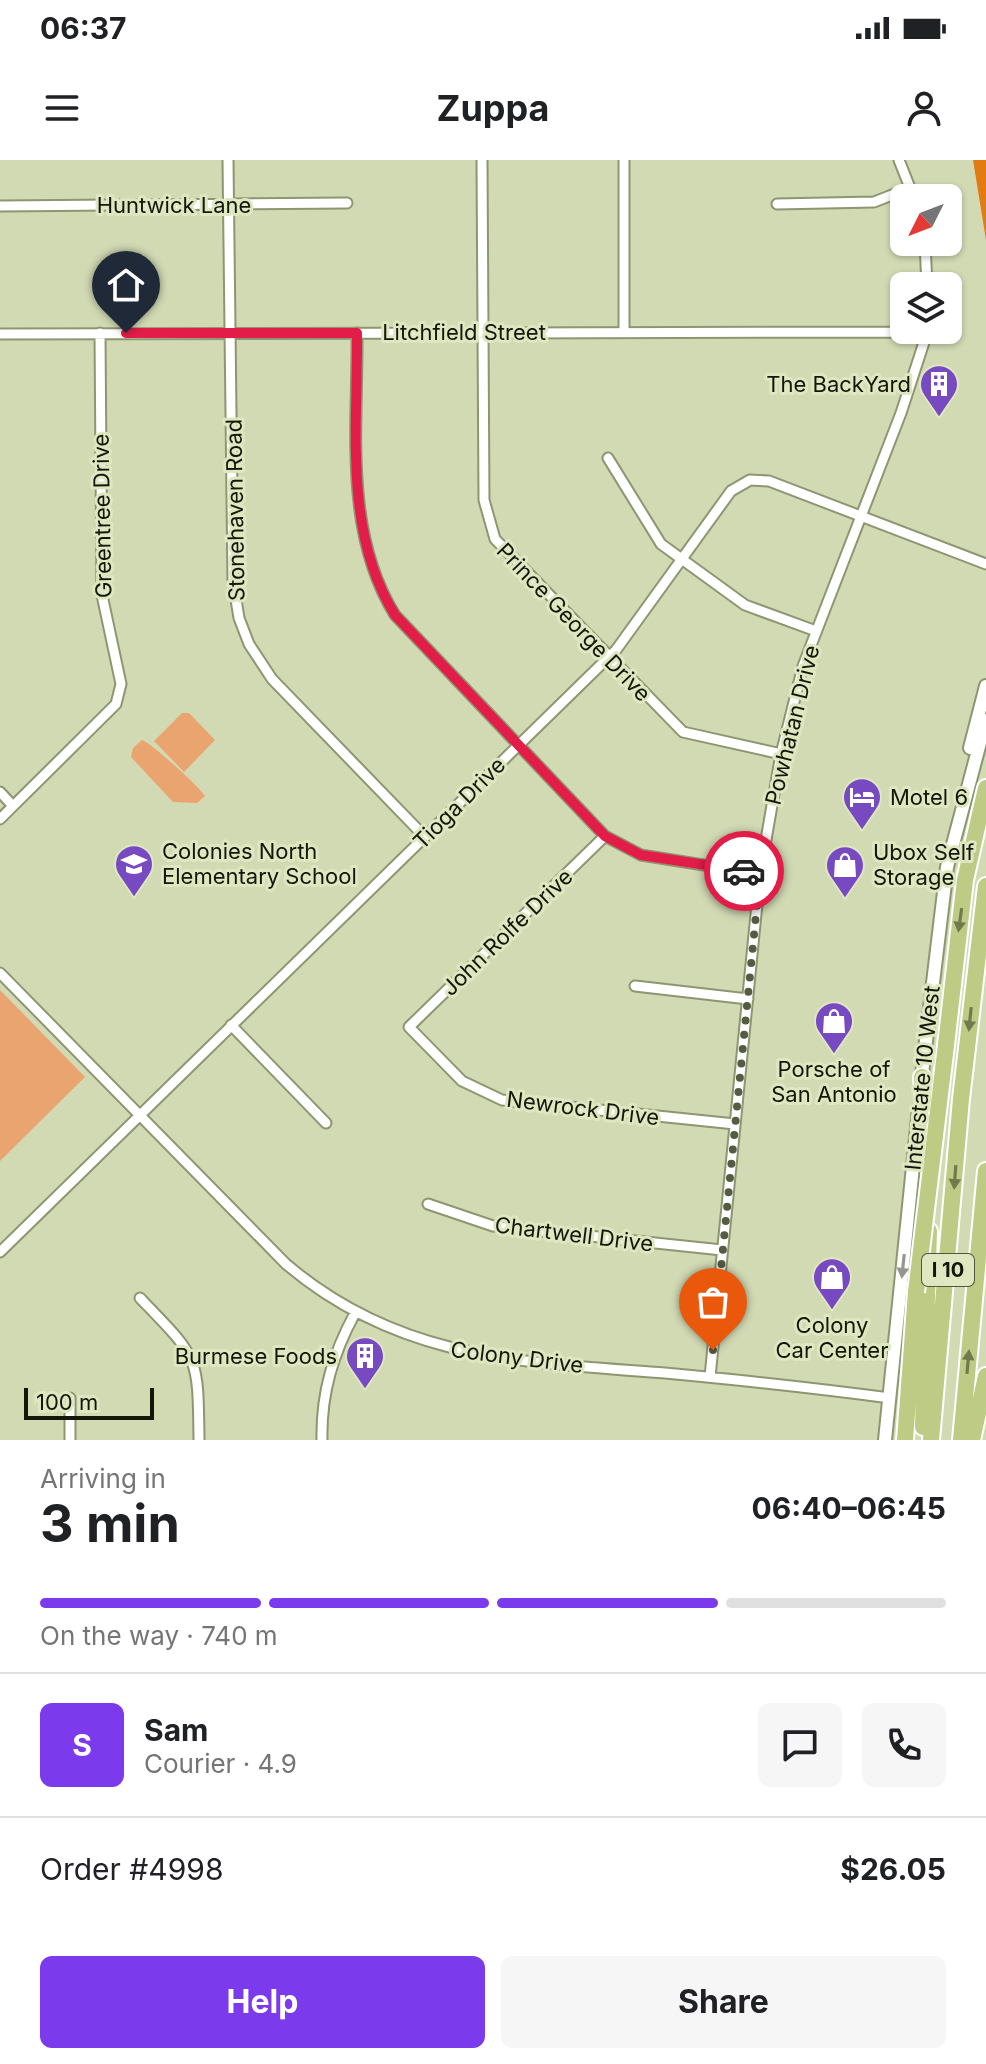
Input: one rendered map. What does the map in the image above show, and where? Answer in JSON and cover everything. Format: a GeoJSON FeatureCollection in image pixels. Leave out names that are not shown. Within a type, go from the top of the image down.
{"type":"FeatureCollection","features":[{"type":"Feature","properties":{"kind":"highway"},"geometry":{"type":"LineString","coordinates":[[905,1440],[916,1292],[965,880],[986,788]]}},
{"type":"Feature","properties":{"kind":"highway","name":"I 10"},"geometry":{"type":"LineString","coordinates":[[931,1440],[961,1099],[986,886]]}},
{"type":"Feature","properties":{"kind":"highway"},"geometry":{"type":"LineString","coordinates":[[922,1077],[929,1261],[922,1379],[923,1440]]}},
{"type":"Feature","properties":{"kind":"highway","name":"I 10"},"geometry":{"type":"LineString","coordinates":[[961,1440],[986,1171]]}},
{"type":"Feature","properties":{"kind":"highway"},"geometry":{"type":"LineString","coordinates":[[972,1440],[986,1376]]}},
{"type":"Feature","properties":{"kind":"main road"},"geometry":{"type":"LineString","coordinates":[[952,844],[958,800],[986,686]]}},
{"type":"Feature","properties":{"kind":"main road","name":"Interstate 10 West"},"geometry":{"type":"LineString","coordinates":[[885,1440],[922,1077],[952,844],[986,720]]}},
{"type":"Feature","properties":{"kind":"street","name":"Stonehaven Road"},"geometry":{"type":"LineString","coordinates":[[228,160],[233,581],[239,618],[249,644],[272,679],[425,837]]}},
{"type":"Feature","properties":{"kind":"street","name":"Prince George Drive"},"geometry":{"type":"LineString","coordinates":[[482,160],[484,500],[491,532],[504,552],[683,732],[781,754]]}},
{"type":"Feature","properties":{"kind":"street"},"geometry":{"type":"LineString","coordinates":[[624,160],[624,331]]}},
{"type":"Feature","properties":{"kind":"street"},"geometry":{"type":"LineString","coordinates":[[899,160],[908,184]]}},
{"type":"Feature","properties":{"kind":"street"},"geometry":{"type":"LineString","coordinates":[[777,204],[874,202],[890,198]]}},
{"type":"Feature","properties":{"kind":"street","name":"Huntwick Lane"},"geometry":{"type":"LineString","coordinates":[[0,206],[347,203]]}},
{"type":"Feature","properties":{"kind":"street","name":"Litchfield Street"},"geometry":{"type":"LineString","coordinates":[[0,334],[890,331]]}},
{"type":"Feature","properties":{"kind":"street","name":"Greentree Drive"},"geometry":{"type":"LineString","coordinates":[[13,806],[116,704],[120,696],[121,684],[102,595],[100,333]]}},
{"type":"Feature","properties":{"kind":"street"},"geometry":{"type":"LineString","coordinates":[[357,333],[359,516],[374,577],[408,632],[605,836],[641,855],[760,874]]}},
{"type":"Feature","properties":{"kind":"street","name":"Powhatan Drive"},"geometry":{"type":"LineString","coordinates":[[710,1377],[760,874],[781,754],[816,631],[923,344]]}},
{"type":"Feature","properties":{"kind":"street"},"geometry":{"type":"LineString","coordinates":[[608,458],[654,536],[681,559],[745,605],[816,631]]}},
{"type":"Feature","properties":{"kind":"street","name":"Tioga Drive"},"geometry":{"type":"LineString","coordinates":[[0,1252],[608,658],[726,497],[750,480],[774,483],[986,564]]}},
{"type":"Feature","properties":{"kind":"street"},"geometry":{"type":"LineString","coordinates":[[0,792],[13,806],[0,819]]}},
{"type":"Feature","properties":{"kind":"street","name":"John Rolfe Drive"},"geometry":{"type":"LineString","coordinates":[[409,1027],[605,836]]}},
{"type":"Feature","properties":{"kind":"street","name":"Colony Drive"},"geometry":{"type":"LineString","coordinates":[[0,973],[286,1264],[355,1313],[418,1340],[480,1356],[710,1377],[890,1398]]}},
{"type":"Feature","properties":{"kind":"street"},"geometry":{"type":"LineString","coordinates":[[635,986],[748,999]]}},
{"type":"Feature","properties":{"kind":"street"},"geometry":{"type":"LineString","coordinates":[[231,1025],[326,1123]]}},
{"type":"Feature","properties":{"kind":"street","name":"Newrock Drive"},"geometry":{"type":"LineString","coordinates":[[409,1027],[462,1081],[502,1100],[735,1124]]}},
{"type":"Feature","properties":{"kind":"street","name":"Chartwell Drive"},"geometry":{"type":"LineString","coordinates":[[428,1204],[493,1226],[722,1250]]}},
{"type":"Feature","properties":{"kind":"street"},"geometry":{"type":"LineString","coordinates":[[140,1298],[182,1341],[195,1362],[199,1440]]}},
{"type":"Feature","properties":{"kind":"street"},"geometry":{"type":"LineString","coordinates":[[322,1440],[324,1392],[330,1370],[355,1313]]}},
{"type":"Feature","properties":{"kind":"street"},"geometry":{"type":"LineString","coordinates":[[70,1398],[70,1440]]}},
{"type":"Feature","properties":{"kind":"shaded area"},"geometry":{"type":"Polygon","coordinates":[[[973,160],[986,160],[986,240],[973,160]]]}},
{"type":"Feature","properties":{"kind":"shaded area"},"geometry":{"type":"Polygon","coordinates":[[[182,713],[189,713],[215,740],[184,772],[154,741],[182,713]]]}},
{"type":"Feature","properties":{"kind":"shaded area"},"geometry":{"type":"Polygon","coordinates":[[[142,740],[175,765],[205,796],[197,803],[173,802],[131,757],[133,748],[142,740]]]}},
{"type":"Feature","properties":{"kind":"shaded area"},"geometry":{"type":"Polygon","coordinates":[[[0,990],[85,1077],[0,1161],[0,990]]]}},
{"type":"Feature","properties":{"kind":"way so far"},"geometry":{"type":"LineString","coordinates":[[713,1350],[760,874],[744,871]]}},
{"type":"Feature","properties":{"kind":"place","name":"The BackYard"},"geometry":{"type":"Point","coordinates":[939,418]}},
{"type":"Feature","properties":{"kind":"place","name":"Motel 6"},"geometry":{"type":"Point","coordinates":[862,831]}},
{"type":"Feature","properties":{"kind":"place","name":"Colonies North Elementary School"},"geometry":{"type":"Point","coordinates":[134,898]}},
{"type":"Feature","properties":{"kind":"place","name":"Ubox Self Storage"},"geometry":{"type":"Point","coordinates":[845,899]}},
{"type":"Feature","properties":{"kind":"place","name":"Porsche of San Antonio"},"geometry":{"type":"Point","coordinates":[834,1055]}},
{"type":"Feature","properties":{"kind":"place","name":"Colony Car Center"},"geometry":{"type":"Point","coordinates":[832,1311]}},
{"type":"Feature","properties":{"kind":"place","name":"Burmese Foods"},"geometry":{"type":"Point","coordinates":[365,1390]}},
{"type":"Feature","properties":{"kind":"route"},"geometry":{"type":"LineString","coordinates":[[126,333],[357,333],[359,516],[374,577],[395,615],[440,666],[605,836],[631,852],[656,859],[744,871]]}}]}
